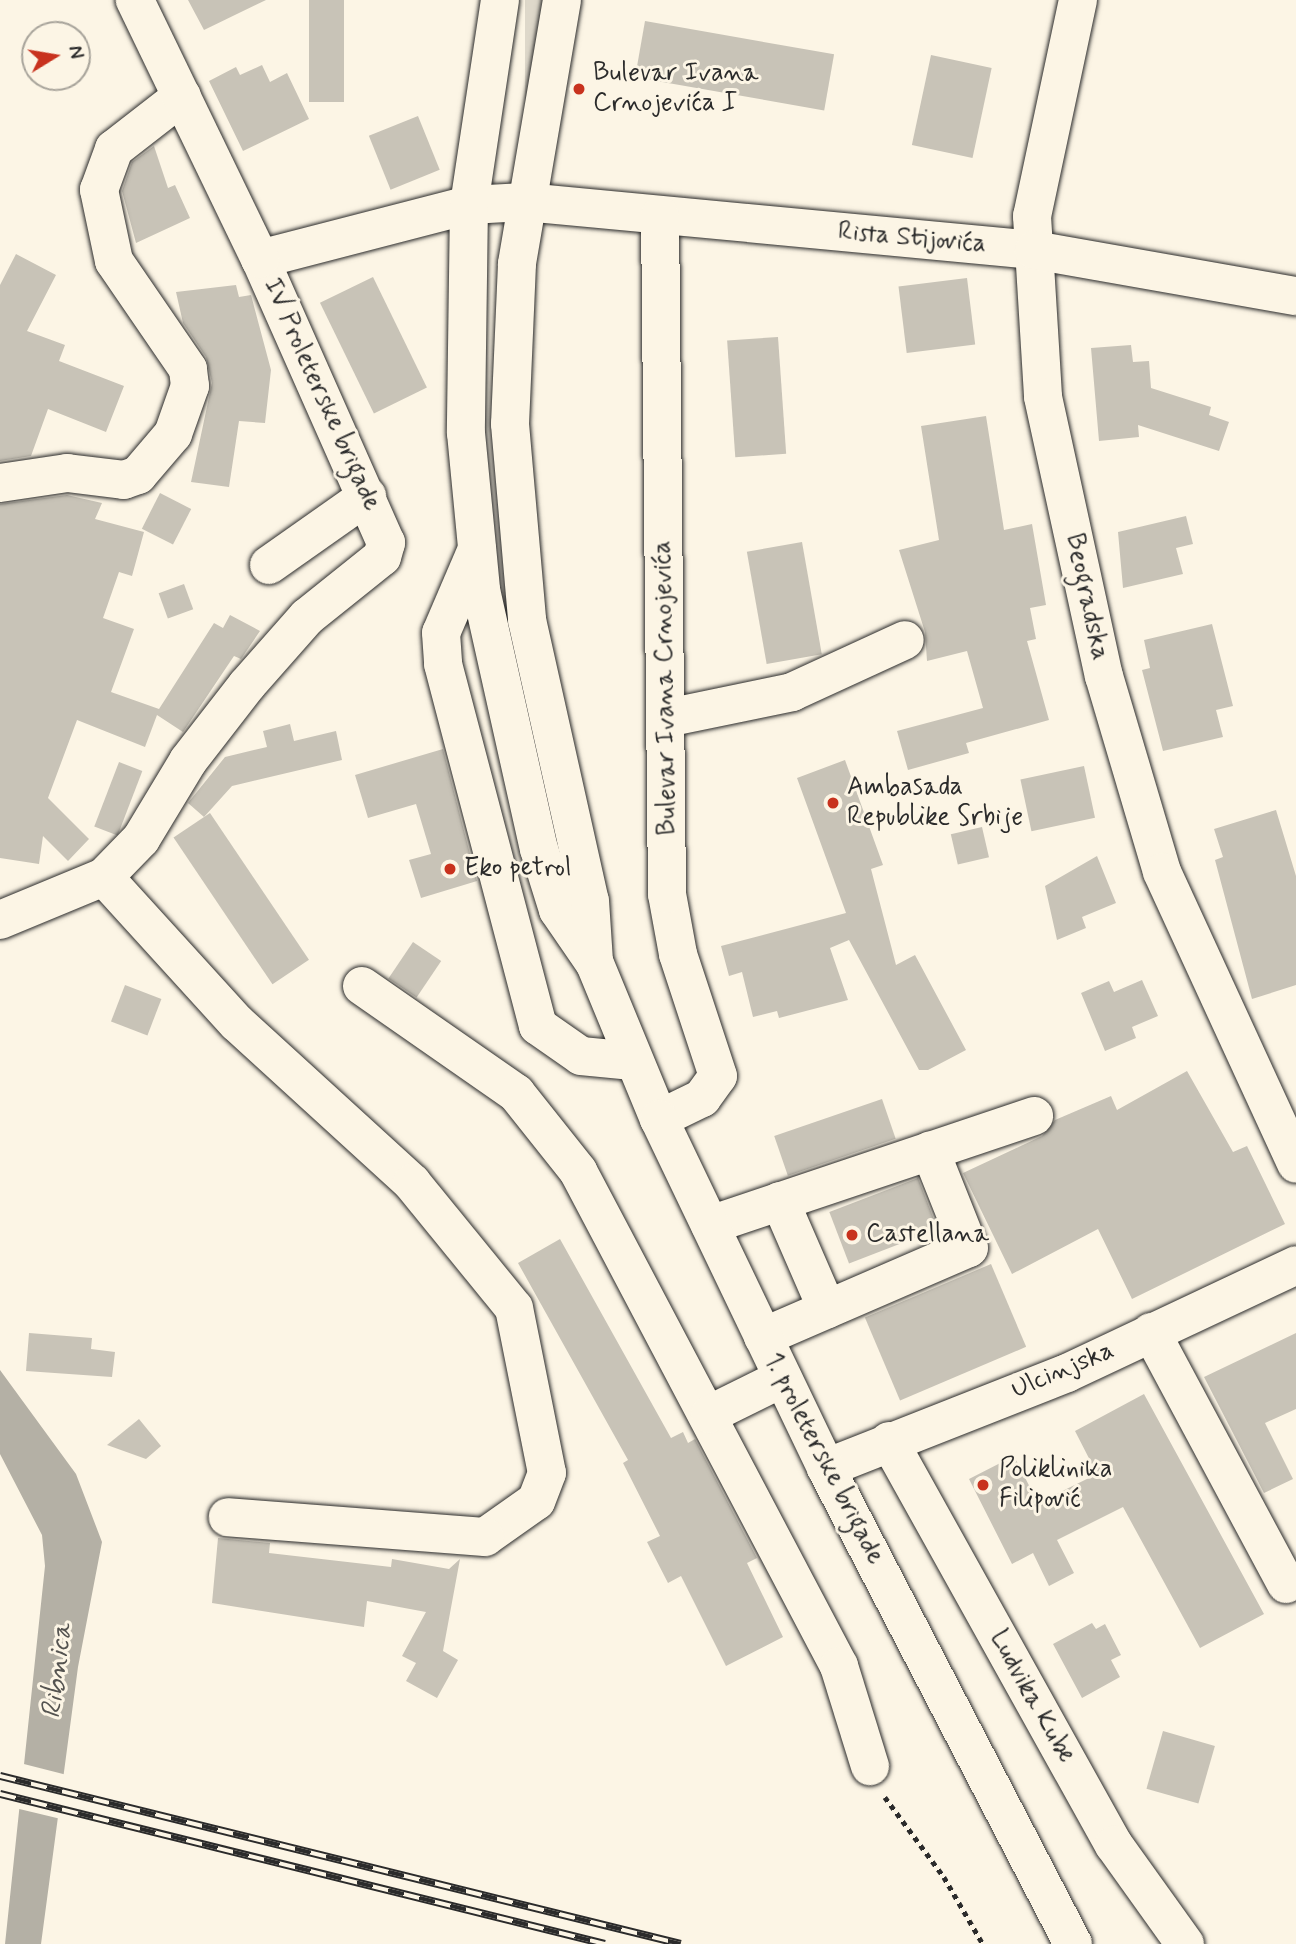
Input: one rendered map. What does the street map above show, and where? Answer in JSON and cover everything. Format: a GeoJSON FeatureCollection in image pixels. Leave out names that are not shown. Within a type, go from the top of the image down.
{"type":"FeatureCollection","features":[{"type":"Feature","properties":{"kind":"street","name":"IV Proleterske brigade"},"geometry":{"type":"LineString","coordinates":[[104,877],[141,839],[188,761],[298,626],[382,557],[383,530],[260,259],[135,0]]}},
{"type":"Feature","properties":{"kind":"street"},"geometry":{"type":"LineString","coordinates":[[500,0],[468,205],[466,433],[477,549],[497,674],[539,849],[558,910],[595,964]]}},
{"type":"Feature","properties":{"kind":"street"},"geometry":{"type":"LineString","coordinates":[[562,0],[525,202],[512,341],[519,551],[541,699],[590,901],[595,964]]}},
{"type":"Feature","properties":{"kind":"street","name":"Beogradska"},"geometry":{"type":"LineString","coordinates":[[1078,0],[1032,216],[1042,397],[1104,676],[1162,872],[1296,1164]]}},
{"type":"Feature","properties":{"kind":"street"},"geometry":{"type":"LineString","coordinates":[[0,483],[67,473],[124,480],[138,475],[173,434],[190,386],[188,369],[114,261],[99,190],[114,149],[182,96]]}},
{"type":"Feature","properties":{"kind":"street","name":"IV Proleterske brigade"},"geometry":{"type":"LineString","coordinates":[[260,259],[468,205],[525,202]]}},
{"type":"Feature","properties":{"kind":"street","name":"Rista Stijovića"},"geometry":{"type":"LineString","coordinates":[[525,202],[1034,250],[1296,296]]}},
{"type":"Feature","properties":{"kind":"street","name":"Bulevar Ivana Crnojevića"},"geometry":{"type":"LineString","coordinates":[[659,1119],[702,1098],[718,1076],[670,923],[660,216]]}},
{"type":"Feature","properties":{"kind":"street"},"geometry":{"type":"LineString","coordinates":[[269,565],[367,496]]}},
{"type":"Feature","properties":{"kind":"street"},"geometry":{"type":"LineString","coordinates":[[477,549],[441,633],[443,664],[538,1027],[581,1056],[633,1061]]}},
{"type":"Feature","properties":{"kind":"street"},"geometry":{"type":"LineString","coordinates":[[667,718],[792,692],[905,640]]}},
{"type":"Feature","properties":{"kind":"street"},"geometry":{"type":"LineString","coordinates":[[0,920],[104,877],[236,1023],[412,1183],[514,1308],[547,1473],[536,1501],[485,1537],[228,1517]]}},
{"type":"Feature","properties":{"kind":"street","name":"1. proleterske brigade"},"geometry":{"type":"LineString","coordinates":[[595,964],[659,1119],[826,1468],[1073,1944]]}},
{"type":"Feature","properties":{"kind":"street"},"geometry":{"type":"LineString","coordinates":[[362,986],[516,1093],[578,1171],[710,1414],[839,1666],[870,1766]]}},
{"type":"Feature","properties":{"kind":"street"},"geometry":{"type":"LineString","coordinates":[[710,1225],[1034,1116]]}},
{"type":"Feature","properties":{"kind":"street"},"geometry":{"type":"LineString","coordinates":[[763,1338],[969,1248],[930,1150]]}},
{"type":"Feature","properties":{"kind":"street"},"geometry":{"type":"LineString","coordinates":[[780,1201],[827,1309]]}},
{"type":"Feature","properties":{"kind":"street","name":"Ulcinjska"},"geometry":{"type":"LineString","coordinates":[[826,1468],[1067,1373],[1296,1265]]}},
{"type":"Feature","properties":{"kind":"street"},"geometry":{"type":"LineString","coordinates":[[1151,1332],[1286,1584]]}},
{"type":"Feature","properties":{"kind":"street"},"geometry":{"type":"LineString","coordinates":[[710,1414],[783,1378]]}},
{"type":"Feature","properties":{"kind":"street","name":"Ludvika Kube"},"geometry":{"type":"LineString","coordinates":[[889,1441],[1120,1856],[1185,1944]]}},
{"type":"Feature","properties":{"kind":"path"},"geometry":{"type":"LineString","coordinates":[[870,1766],[894,1817],[944,1877],[983,1944]]}},
{"type":"Feature","properties":{"kind":"shaded area"},"geometry":{"type":"Polygon","coordinates":[[[525,0],[549,0],[549,128],[525,128],[525,0]]]}},
{"type":"Feature","properties":{"kind":"water","name":"Ribnica"},"geometry":{"type":"Polygon","coordinates":[[[0,1370],[76,1474],[102,1542],[78,1667],[41,1944],[5,1944],[45,1566],[42,1535],[0,1454],[0,1370]]]}},
{"type":"Feature","properties":{"kind":"pier"},"geometry":{"type":"Polygon","coordinates":[[[16,1762],[67,1775],[61,1819],[11,1807],[16,1762]]]}},
{"type":"Feature","properties":{"kind":"building"},"geometry":{"type":"Polygon","coordinates":[[[188,0],[266,0],[204,30],[188,0]]]}},
{"type":"Feature","properties":{"kind":"building"},"geometry":{"type":"Polygon","coordinates":[[[309,0],[344,0],[344,102],[309,102],[309,0]]]}},
{"type":"Feature","properties":{"kind":"building"},"geometry":{"type":"Polygon","coordinates":[[[645,21],[834,54],[824,110],[635,77],[645,21]]]}},
{"type":"Feature","properties":{"kind":"building"},"geometry":{"type":"Polygon","coordinates":[[[931,55],[992,68],[973,158],[912,145],[931,55]]]}},
{"type":"Feature","properties":{"kind":"building"},"geometry":{"type":"Polygon","coordinates":[[[262,65],[270,82],[287,73],[309,119],[243,151],[209,81],[236,67],[240,75],[262,65]]]}},
{"type":"Feature","properties":{"kind":"building"},"geometry":{"type":"Polygon","coordinates":[[[418,116],[440,170],[391,190],[369,136],[418,116]]]}},
{"type":"Feature","properties":{"kind":"building"},"geometry":{"type":"Polygon","coordinates":[[[154,146],[168,188],[175,185],[190,218],[136,243],[122,191],[132,162],[154,146]]]}},
{"type":"Feature","properties":{"kind":"building"},"geometry":{"type":"Polygon","coordinates":[[[16,254],[56,275],[27,331],[65,345],[59,361],[124,386],[106,432],[48,409],[31,456],[0,461],[0,285],[16,254]]]}},
{"type":"Feature","properties":{"kind":"building"},"geometry":{"type":"Polygon","coordinates":[[[373,277],[427,388],[374,413],[320,303],[373,277]]]}},
{"type":"Feature","properties":{"kind":"building"},"geometry":{"type":"Polygon","coordinates":[[[967,278],[975,345],[907,353],[899,286],[967,278]]]}},
{"type":"Feature","properties":{"kind":"building"},"geometry":{"type":"Polygon","coordinates":[[[236,285],[239,297],[251,295],[271,370],[265,423],[239,421],[229,487],[191,482],[212,383],[206,357],[183,323],[176,292],[236,285]]]}},
{"type":"Feature","properties":{"kind":"building"},"geometry":{"type":"Polygon","coordinates":[[[778,337],[786,454],[735,457],[727,341],[778,337]]]}},
{"type":"Feature","properties":{"kind":"building"},"geometry":{"type":"Polygon","coordinates":[[[1131,345],[1133,362],[1149,361],[1151,388],[1211,407],[1209,415],[1229,422],[1219,451],[1138,425],[1139,437],[1099,441],[1091,348],[1131,345]]]}},
{"type":"Feature","properties":{"kind":"building"},"geometry":{"type":"Polygon","coordinates":[[[986,416],[1004,530],[1032,524],[1046,605],[1030,608],[1036,639],[1027,641],[1049,720],[966,743],[969,753],[908,770],[897,731],[983,708],[967,651],[927,661],[925,632],[899,550],[939,540],[921,426],[986,416]]]}},
{"type":"Feature","properties":{"kind":"building"},"geometry":{"type":"Polygon","coordinates":[[[160,493],[191,509],[173,545],[142,529],[160,493]]]}},
{"type":"Feature","properties":{"kind":"building"},"geometry":{"type":"Polygon","coordinates":[[[67,495],[102,503],[95,519],[144,532],[132,576],[119,572],[103,618],[134,629],[111,692],[159,709],[214,623],[223,628],[230,615],[260,631],[241,659],[234,656],[183,732],[157,715],[145,747],[77,720],[48,798],[89,839],[68,861],[43,836],[39,864],[0,858],[0,504],[67,495]]]}},
{"type":"Feature","properties":{"kind":"building"},"geometry":{"type":"Polygon","coordinates":[[[1186,516],[1193,544],[1176,548],[1183,574],[1123,588],[1118,532],[1186,516]]]}},
{"type":"Feature","properties":{"kind":"building"},"geometry":{"type":"Polygon","coordinates":[[[802,542],[822,654],[767,664],[747,552],[802,542]]]}},
{"type":"Feature","properties":{"kind":"building"},"geometry":{"type":"Polygon","coordinates":[[[184,584],[193,609],[168,619],[159,593],[184,584]]]}},
{"type":"Feature","properties":{"kind":"building"},"geometry":{"type":"Polygon","coordinates":[[[1212,624],[1233,706],[1216,710],[1223,737],[1163,751],[1142,670],[1150,668],[1144,640],[1212,624]]]}},
{"type":"Feature","properties":{"kind":"building"},"geometry":{"type":"Polygon","coordinates":[[[290,724],[294,741],[336,731],[342,760],[232,786],[204,817],[188,803],[225,757],[267,747],[263,731],[290,724]]]}},
{"type":"Feature","properties":{"kind":"building"},"geometry":{"type":"Polygon","coordinates":[[[443,749],[477,881],[421,898],[409,860],[431,854],[416,804],[368,818],[355,775],[443,749]]]}},
{"type":"Feature","properties":{"kind":"building"},"geometry":{"type":"Polygon","coordinates":[[[845,760],[883,865],[871,869],[896,965],[915,955],[966,1050],[928,1070],[919,1070],[849,940],[830,948],[848,1000],[779,1018],[777,1011],[753,1017],[742,972],[729,976],[721,946],[846,913],[797,778],[845,760]]]}},
{"type":"Feature","properties":{"kind":"building"},"geometry":{"type":"Polygon","coordinates":[[[119,762],[142,771],[118,835],[94,826],[119,762]]]}},
{"type":"Feature","properties":{"kind":"building"},"geometry":{"type":"Polygon","coordinates":[[[1084,766],[1095,818],[1031,831],[1020,780],[1084,766]]]}},
{"type":"Feature","properties":{"kind":"building"},"geometry":{"type":"Polygon","coordinates":[[[1276,810],[1296,876],[1296,985],[1252,999],[1215,860],[1223,857],[1214,829],[1276,810]]]}},
{"type":"Feature","properties":{"kind":"building"},"geometry":{"type":"Polygon","coordinates":[[[210,813],[309,960],[272,984],[174,838],[210,813]]]}},
{"type":"Feature","properties":{"kind":"building"},"geometry":{"type":"Polygon","coordinates":[[[982,827],[989,857],[958,864],[951,834],[982,827]]]}},
{"type":"Feature","properties":{"kind":"building"},"geometry":{"type":"Polygon","coordinates":[[[1097,856],[1116,903],[1082,917],[1086,928],[1057,940],[1045,886],[1097,856]]]}},
{"type":"Feature","properties":{"kind":"building"},"geometry":{"type":"Polygon","coordinates":[[[413,942],[441,961],[417,997],[388,978],[413,942]]]}},
{"type":"Feature","properties":{"kind":"building"},"geometry":{"type":"Polygon","coordinates":[[[1142,980],[1158,1016],[1132,1027],[1136,1038],[1105,1051],[1081,993],[1109,981],[1114,992],[1142,980]]]}},
{"type":"Feature","properties":{"kind":"building"},"geometry":{"type":"Polygon","coordinates":[[[125,985],[161,999],[147,1035],[111,1021],[125,985]]]}},
{"type":"Feature","properties":{"kind":"building"},"geometry":{"type":"Polygon","coordinates":[[[1187,1071],[1233,1152],[1247,1146],[1285,1224],[1132,1299],[1098,1229],[1012,1274],[963,1173],[1042,1136],[1055,1120],[1111,1096],[1117,1110],[1187,1071]]]}},
{"type":"Feature","properties":{"kind":"building"},"geometry":{"type":"Polygon","coordinates":[[[882,1099],[896,1139],[788,1176],[774,1136],[882,1099]]]}},
{"type":"Feature","properties":{"kind":"building"},"geometry":{"type":"Polygon","coordinates":[[[918,1178],[938,1229],[849,1263],[829,1212],[918,1178]]]}},
{"type":"Feature","properties":{"kind":"building"},"geometry":{"type":"Polygon","coordinates":[[[560,1239],[671,1438],[683,1432],[688,1443],[695,1439],[757,1558],[747,1563],[783,1637],[726,1666],[681,1576],[668,1583],[647,1542],[660,1536],[623,1463],[628,1460],[518,1263],[560,1239]]]}},
{"type":"Feature","properties":{"kind":"building"},"geometry":{"type":"Polygon","coordinates":[[[991,1264],[1026,1347],[900,1400],[865,1318],[991,1264]]]}},
{"type":"Feature","properties":{"kind":"building"},"geometry":{"type":"Polygon","coordinates":[[[29,1333],[92,1338],[91,1349],[115,1352],[112,1377],[26,1371],[29,1333]]]}},
{"type":"Feature","properties":{"kind":"building"},"geometry":{"type":"Polygon","coordinates":[[[1296,1333],[1296,1409],[1265,1423],[1293,1479],[1264,1493],[1204,1377],[1296,1333]]]}},
{"type":"Feature","properties":{"kind":"building"},"geometry":{"type":"Polygon","coordinates":[[[1144,1394],[1264,1614],[1200,1648],[1123,1507],[1057,1540],[1074,1573],[1049,1586],[1033,1553],[1012,1564],[969,1479],[1014,1456],[1038,1503],[1097,1474],[1075,1431],[1144,1394]]]}},
{"type":"Feature","properties":{"kind":"building"},"geometry":{"type":"Polygon","coordinates":[[[139,1419],[161,1446],[146,1459],[107,1445],[139,1419]]]}},
{"type":"Feature","properties":{"kind":"building"},"geometry":{"type":"Polygon","coordinates":[[[218,1538],[270,1543],[269,1553],[391,1567],[392,1559],[449,1569],[460,1559],[443,1651],[458,1660],[437,1698],[406,1681],[416,1663],[402,1656],[426,1612],[367,1601],[364,1627],[212,1603],[218,1538]]]}},
{"type":"Feature","properties":{"kind":"building"},"geometry":{"type":"Polygon","coordinates":[[[1092,1623],[1096,1629],[1105,1624],[1121,1655],[1111,1660],[1120,1677],[1082,1698],[1053,1644],[1092,1623]]]}},
{"type":"Feature","properties":{"kind":"building"},"geometry":{"type":"Polygon","coordinates":[[[1163,1731],[1215,1746],[1198,1804],[1146,1789],[1163,1731]]]}},
{"type":"Feature","properties":{"kind":"railway"},"geometry":{"type":"LineString","coordinates":[[0,1776],[681,1944]]}},
{"type":"Feature","properties":{"kind":"railway"},"geometry":{"type":"LineString","coordinates":[[0,1794],[605,1944]]}},
{"type":"Feature","properties":{"kind":"place","name":"Bulevar Ivana Crnojevića I"},"geometry":{"type":"Point","coordinates":[579,89]}},
{"type":"Feature","properties":{"kind":"place","name":"Ambasada Republike Srbije"},"geometry":{"type":"Point","coordinates":[833,803]}},
{"type":"Feature","properties":{"kind":"place","name":"Eko petrol"},"geometry":{"type":"Point","coordinates":[450,869]}},
{"type":"Feature","properties":{"kind":"place","name":"Castellana"},"geometry":{"type":"Point","coordinates":[852,1235]}},
{"type":"Feature","properties":{"kind":"place","name":"Poliklinika Filipović"},"geometry":{"type":"Point","coordinates":[983,1485]}}]}
